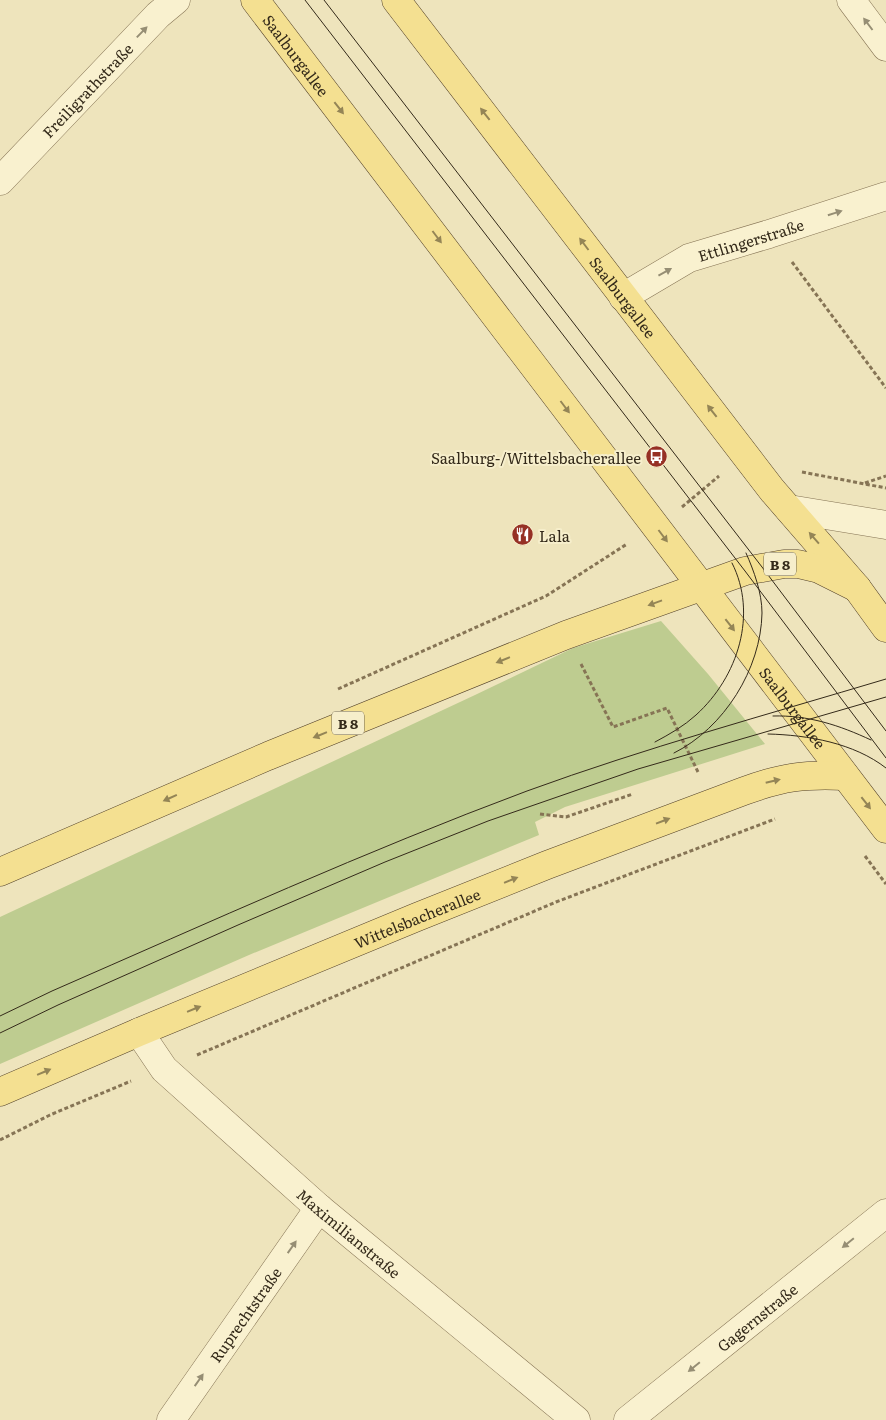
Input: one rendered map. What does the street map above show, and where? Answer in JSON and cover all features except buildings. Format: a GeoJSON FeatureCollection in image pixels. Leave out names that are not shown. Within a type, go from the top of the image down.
{"type":"FeatureCollection","features":[{"type":"Feature","properties":{"kind":"main road","name":"Saalburgallee"},"geometry":{"type":"LineString","coordinates":[[256,0],[886,829]]}},
{"type":"Feature","properties":{"kind":"main road","name":"Saalburgallee"},"geometry":{"type":"LineString","coordinates":[[396,0],[537,181],[623,297],[789,509],[857,588],[886,628]]}},
{"type":"Feature","properties":{"kind":"main road","name":"Saalburgallee"},"geometry":{"type":"LineString","coordinates":[[701,587],[745,571],[784,564],[820,569],[857,588]]}},
{"type":"Feature","properties":{"kind":"main road","name":"B 8"},"geometry":{"type":"LineString","coordinates":[[0,872],[268,756],[566,634],[701,587]]}},
{"type":"Feature","properties":{"kind":"main road","name":"Wittelsbacherallee"},"geometry":{"type":"LineString","coordinates":[[0,1092],[139,1032],[519,876],[768,782],[803,775],[845,776]]}},
{"type":"Feature","properties":{"kind":"street","name":"Freiligrathstraße"},"geometry":{"type":"LineString","coordinates":[[0,181],[158,15],[176,0]]}},
{"type":"Feature","properties":{"kind":"street"},"geometry":{"type":"LineString","coordinates":[[851,0],[886,47]]}},
{"type":"Feature","properties":{"kind":"street","name":"Ettlingerstraße"},"geometry":{"type":"LineString","coordinates":[[623,297],[689,258],[886,196]]}},
{"type":"Feature","properties":{"kind":"street"},"geometry":{"type":"LineString","coordinates":[[789,509],[886,525]]}},
{"type":"Feature","properties":{"kind":"street","name":"Maximilianstraße"},"geometry":{"type":"LineString","coordinates":[[139,1032],[164,1069],[319,1208],[576,1420]]}},
{"type":"Feature","properties":{"kind":"street","name":"Ruprechtstraße"},"geometry":{"type":"LineString","coordinates":[[171,1420],[319,1208]]}},
{"type":"Feature","properties":{"kind":"street","name":"Gagernstraße"},"geometry":{"type":"LineString","coordinates":[[628,1420],[886,1212]]}},
{"type":"Feature","properties":{"kind":"path"},"geometry":{"type":"LineString","coordinates":[[812,288],[886,388]]}},
{"type":"Feature","properties":{"kind":"path"},"geometry":{"type":"LineString","coordinates":[[797,471],[886,488]]}},
{"type":"Feature","properties":{"kind":"path"},"geometry":{"type":"LineString","coordinates":[[330,692],[546,596],[656,526],[720,476],[725,483]]}},
{"type":"Feature","properties":{"kind":"path"},"geometry":{"type":"LineString","coordinates":[[863,484],[886,476]]}},
{"type":"Feature","properties":{"kind":"path"},"geometry":{"type":"LineString","coordinates":[[577,657],[613,727],[667,708],[698,773]]}},
{"type":"Feature","properties":{"kind":"path"},"geometry":{"type":"LineString","coordinates":[[540,814],[566,817],[641,792]]}},
{"type":"Feature","properties":{"kind":"path"},"geometry":{"type":"LineString","coordinates":[[200,1054],[556,902],[783,816]]}},
{"type":"Feature","properties":{"kind":"path"},"geometry":{"type":"LineString","coordinates":[[0,1140],[50,1115],[123,1084]]}},
{"type":"Feature","properties":{"kind":"green space"},"geometry":{"type":"Polygon","coordinates":[[[661,621],[708,674],[765,744],[565,807],[535,822],[539,835],[249,955],[0,1064],[0,917],[573,648],[661,621]]]}},
{"type":"Feature","properties":{"kind":"tram line"},"geometry":{"type":"LineString","coordinates":[[305,0],[745,571],[886,758]]}},
{"type":"Feature","properties":{"kind":"tram line"},"geometry":{"type":"LineString","coordinates":[[324,0],[762,567],[886,731]]}},
{"type":"Feature","properties":{"kind":"tram line"},"geometry":{"type":"LineString","coordinates":[[674,753],[692,742],[724,712],[747,675],[755,655],[760,634],[762,605],[757,582],[746,553]]}},
{"type":"Feature","properties":{"kind":"tram line"},"geometry":{"type":"LineString","coordinates":[[655,742],[677,730],[696,715],[711,700],[733,664],[740,644],[743,603],[740,583],[732,563]]}},
{"type":"Feature","properties":{"kind":"tram line"},"geometry":{"type":"LineString","coordinates":[[0,1016],[52,991],[288,888],[407,838],[527,791],[661,746],[886,679]]}},
{"type":"Feature","properties":{"kind":"tram line"},"geometry":{"type":"LineString","coordinates":[[0,1033],[58,1005],[238,925],[385,862],[488,821],[638,769],[886,697]]}},
{"type":"Feature","properties":{"kind":"tram line"},"geometry":{"type":"LineString","coordinates":[[773,716],[811,719],[847,730],[871,740]]}},
{"type":"Feature","properties":{"kind":"tram line"},"geometry":{"type":"LineString","coordinates":[[768,734],[799,736],[830,742],[860,752],[886,768]]}},
{"type":"Feature","properties":{"kind":"place","name":"Saalburg-/Wittelsbacherallee"},"geometry":{"type":"Point","coordinates":[657,457]}},
{"type":"Feature","properties":{"kind":"place","name":"Lala"},"geometry":{"type":"Point","coordinates":[523,535]}}]}
